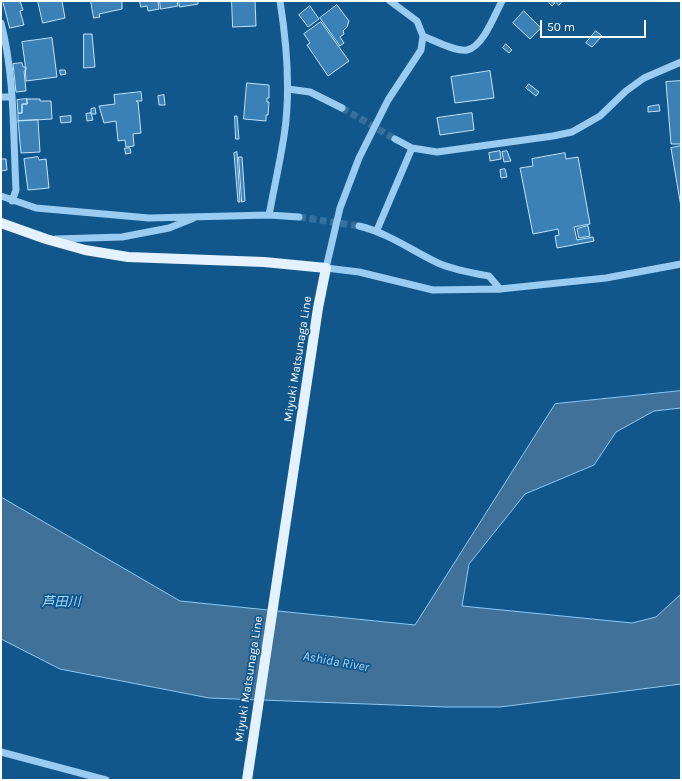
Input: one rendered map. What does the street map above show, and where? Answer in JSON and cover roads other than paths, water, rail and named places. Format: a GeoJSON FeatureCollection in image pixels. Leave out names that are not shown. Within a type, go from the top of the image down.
{"type":"FeatureCollection","features":[{"type":"Feature","properties":{"kind":"main road"},"geometry":{"type":"LineString","coordinates":[[1,223],[46,240],[85,250],[128,257],[264,262],[326,268]]}},
{"type":"Feature","properties":{"kind":"main road","name":"Miyuki Matsunaga Line"},"geometry":{"type":"LineString","coordinates":[[247,780],[318,308],[326,268]]}},
{"type":"Feature","properties":{"kind":"street"},"geometry":{"type":"LineString","coordinates":[[269,215],[284,135],[288,89],[280,1]]}},
{"type":"Feature","properties":{"kind":"street"},"geometry":{"type":"LineString","coordinates":[[390,1],[417,21],[423,36],[421,50],[388,100],[359,158],[340,208],[326,268],[359,272],[433,290],[500,289],[606,278],[681,264]]}},
{"type":"Feature","properties":{"kind":"street"},"geometry":{"type":"LineString","coordinates":[[423,36],[446,46],[466,50],[475,46],[485,34],[502,1]]}},
{"type":"Feature","properties":{"kind":"street"},"geometry":{"type":"LineString","coordinates":[[1,24],[5,37],[12,97],[16,190],[12,201]]}},
{"type":"Feature","properties":{"kind":"street"},"geometry":{"type":"LineString","coordinates":[[395,139],[412,148],[437,152],[572,132],[600,116],[626,91],[644,78],[681,62]]}},
{"type":"Feature","properties":{"kind":"street"},"geometry":{"type":"LineString","coordinates":[[288,89],[310,92],[342,108]]}},
{"type":"Feature","properties":{"kind":"street"},"geometry":{"type":"LineString","coordinates":[[1,97],[12,97]]}},
{"type":"Feature","properties":{"kind":"street"},"geometry":{"type":"LineString","coordinates":[[377,230],[412,148]]}},
{"type":"Feature","properties":{"kind":"street"},"geometry":{"type":"LineString","coordinates":[[1,196],[36,208],[149,218],[269,215],[299,217]]}},
{"type":"Feature","properties":{"kind":"street"},"geometry":{"type":"LineString","coordinates":[[46,240],[122,237],[169,228],[198,216]]}},
{"type":"Feature","properties":{"kind":"street"},"geometry":{"type":"LineString","coordinates":[[359,226],[377,230],[439,263],[466,272],[489,276],[500,289]]}},
{"type":"Feature","properties":{"kind":"street"},"geometry":{"type":"LineString","coordinates":[[1,752],[106,780]]}},
{"type":"Feature","properties":{"kind":"water","name":"芦田川"},"geometry":{"type":"Polygon","coordinates":[[[681,391],[681,408],[654,411],[616,432],[594,465],[525,494],[469,564],[462,606],[632,623],[656,617],[681,594],[681,684],[500,707],[446,707],[209,698],[60,669],[1,639],[1,497],[180,601],[415,625],[555,404],[681,391]]]}},
{"type":"Feature","properties":{"kind":"tunnel"},"geometry":{"type":"LineString","coordinates":[[342,108],[395,139]]}},
{"type":"Feature","properties":{"kind":"tunnel"},"geometry":{"type":"LineString","coordinates":[[299,217],[359,226]]}},
{"type":"Feature","properties":{"kind":"water label","name":"Ashida River"},"geometry":{"type":"Point","coordinates":[336,662]}}]}
